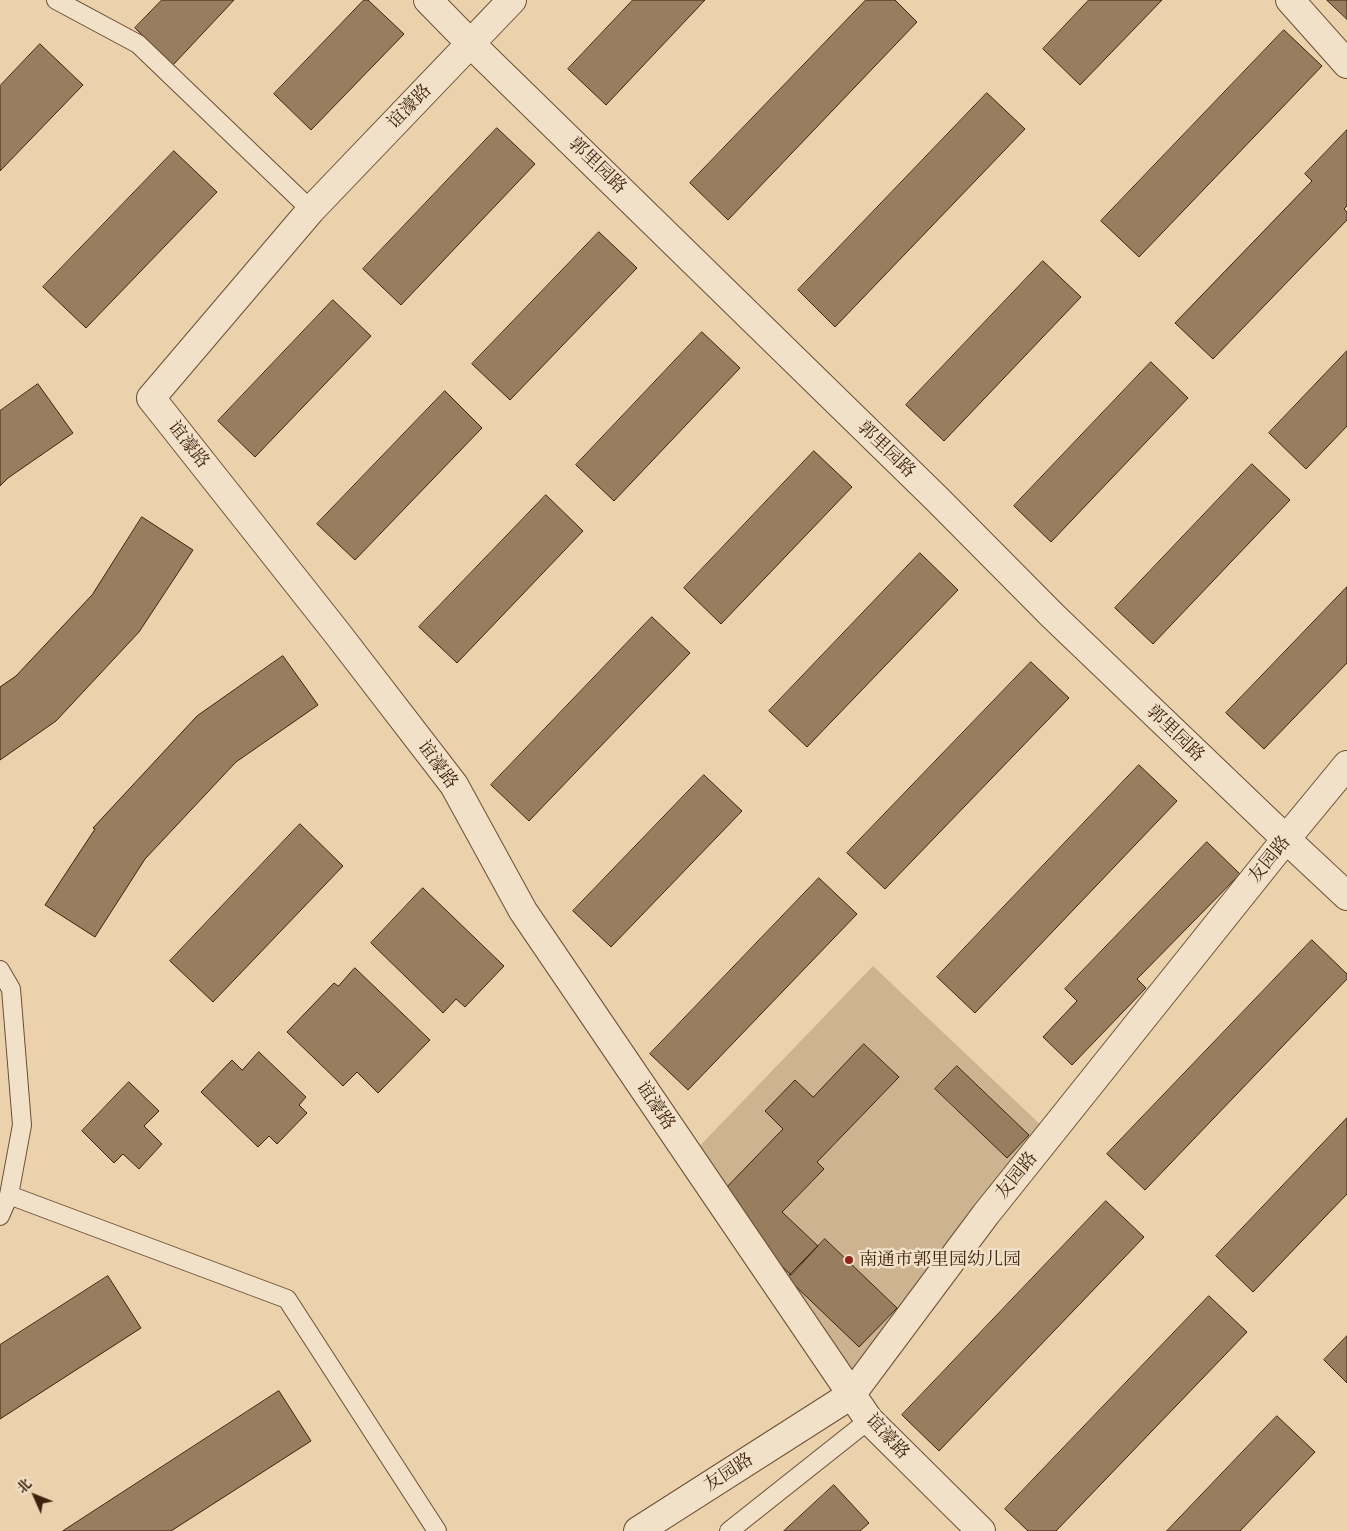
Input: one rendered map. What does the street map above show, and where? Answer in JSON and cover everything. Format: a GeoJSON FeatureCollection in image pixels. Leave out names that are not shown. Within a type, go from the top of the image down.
{"type":"FeatureCollection","features":[{"type":"Feature","properties":{"kind":"street","name":"郭里园路"},"geometry":{"type":"LineString","coordinates":[[428,0],[470,44],[930,493],[1053,616],[1286,840],[1347,896]]}},
{"type":"Feature","properties":{"kind":"street","name":"谊濠路"},"geometry":{"type":"LineString","coordinates":[[512,0],[311,210],[151,398],[454,785],[523,911],[869,1420],[981,1531]]}},
{"type":"Feature","properties":{"kind":"street"},"geometry":{"type":"LineString","coordinates":[[1290,0],[1347,64]]}},
{"type":"Feature","properties":{"kind":"street","name":"友园路"},"geometry":{"type":"LineString","coordinates":[[638,1531],[851,1395],[986,1214],[1347,765]]}},
{"type":"Feature","properties":{"kind":"lane"},"geometry":{"type":"LineString","coordinates":[[56,0],[138,44],[311,210]]}},
{"type":"Feature","properties":{"kind":"lane"},"geometry":{"type":"LineString","coordinates":[[0,970],[11,989],[22,1125],[9,1196],[0,1216]]}},
{"type":"Feature","properties":{"kind":"lane"},"geometry":{"type":"LineString","coordinates":[[9,1196],[287,1300],[437,1531]]}},
{"type":"Feature","properties":{"kind":"lane"},"geometry":{"type":"LineString","coordinates":[[729,1531],[869,1420]]}},
{"type":"Feature","properties":{"kind":"shaded area","name":"南通市郭里园幼儿园"},"geometry":{"type":"Polygon","coordinates":[[[873,966],[1045,1129],[858,1365],[838,1387],[690,1156],[873,966]],[[865,1044],[813,1097],[795,1080],[765,1111],[783,1129],[721,1193],[791,1275],[859,1347],[897,1308],[825,1239],[818,1246],[782,1212],[824,1169],[817,1162],[899,1077],[865,1044]],[[957,1066],[935,1090],[1007,1158],[1029,1135],[957,1066]]]}},
{"type":"Feature","properties":{"kind":"building"},"geometry":{"type":"Polygon","coordinates":[[[162,0],[234,0],[173,65],[135,28],[162,0]]]}},
{"type":"Feature","properties":{"kind":"building"},"geometry":{"type":"Polygon","coordinates":[[[364,0],[368,0],[404,34],[311,130],[274,94],[364,0]]]}},
{"type":"Feature","properties":{"kind":"building"},"geometry":{"type":"Polygon","coordinates":[[[633,0],[705,0],[606,105],[568,69],[633,0]]]}},
{"type":"Feature","properties":{"kind":"building"},"geometry":{"type":"Polygon","coordinates":[[[866,0],[895,0],[917,22],[728,220],[690,183],[866,0]]]}},
{"type":"Feature","properties":{"kind":"building"},"geometry":{"type":"Polygon","coordinates":[[[1089,0],[1162,0],[1080,85],[1043,49],[1089,0]]]}},
{"type":"Feature","properties":{"kind":"building"},"geometry":{"type":"Polygon","coordinates":[[[1327,0],[1347,0],[1347,19],[1327,0]]]}},
{"type":"Feature","properties":{"kind":"building"},"geometry":{"type":"Polygon","coordinates":[[[1284,30],[1322,66],[1139,257],[1101,221],[1284,30]]]}},
{"type":"Feature","properties":{"kind":"building"},"geometry":{"type":"Polygon","coordinates":[[[40,44],[83,85],[0,171],[0,86],[40,44]]]}},
{"type":"Feature","properties":{"kind":"building"},"geometry":{"type":"Polygon","coordinates":[[[987,93],[1025,129],[835,327],[798,290],[987,93]]]}},
{"type":"Feature","properties":{"kind":"building"},"geometry":{"type":"Polygon","coordinates":[[[497,128],[535,164],[401,305],[363,269],[497,128]]]}},
{"type":"Feature","properties":{"kind":"building"},"geometry":{"type":"Polygon","coordinates":[[[1347,130],[1347,206],[1344,209],[1347,212],[1347,220],[1213,359],[1175,323],[1312,181],[1305,174],[1347,130]]]}},
{"type":"Feature","properties":{"kind":"building"},"geometry":{"type":"Polygon","coordinates":[[[174,151],[217,192],[86,328],[43,287],[174,151]]]}},
{"type":"Feature","properties":{"kind":"building"},"geometry":{"type":"Polygon","coordinates":[[[599,232],[637,268],[510,400],[472,364],[599,232]]]}},
{"type":"Feature","properties":{"kind":"building"},"geometry":{"type":"Polygon","coordinates":[[[1043,261],[1081,297],[944,441],[906,405],[1043,261]]]}},
{"type":"Feature","properties":{"kind":"building"},"geometry":{"type":"Polygon","coordinates":[[[333,300],[371,336],[255,457],[218,421],[333,300]]]}},
{"type":"Feature","properties":{"kind":"building"},"geometry":{"type":"Polygon","coordinates":[[[702,332],[740,368],[614,501],[576,465],[702,332]]]}},
{"type":"Feature","properties":{"kind":"building"},"geometry":{"type":"Polygon","coordinates":[[[1347,351],[1347,426],[1306,469],[1269,433],[1347,351]]]}},
{"type":"Feature","properties":{"kind":"building"},"geometry":{"type":"Polygon","coordinates":[[[1151,362],[1188,398],[1051,542],[1014,506],[1151,362]]]}},
{"type":"Feature","properties":{"kind":"building"},"geometry":{"type":"Polygon","coordinates":[[[38,384],[73,433],[8,478],[0,486],[0,411],[38,384]]]}},
{"type":"Feature","properties":{"kind":"building"},"geometry":{"type":"Polygon","coordinates":[[[445,391],[482,428],[355,560],[317,524],[445,391]]]}},
{"type":"Feature","properties":{"kind":"building"},"geometry":{"type":"Polygon","coordinates":[[[814,451],[852,487],[721,624],[684,588],[814,451]]]}},
{"type":"Feature","properties":{"kind":"building"},"geometry":{"type":"Polygon","coordinates":[[[1252,464],[1290,500],[1153,644],[1115,608],[1252,464]]]}},
{"type":"Feature","properties":{"kind":"building"},"geometry":{"type":"Polygon","coordinates":[[[546,495],[583,531],[457,663],[419,627],[546,495]]]}},
{"type":"Feature","properties":{"kind":"building"},"geometry":{"type":"Polygon","coordinates":[[[142,517],[193,550],[139,632],[56,721],[0,760],[0,687],[16,676],[92,595],[142,517]]]}},
{"type":"Feature","properties":{"kind":"building"},"geometry":{"type":"Polygon","coordinates":[[[920,553],[958,590],[807,747],[769,711],[920,553]]]}},
{"type":"Feature","properties":{"kind":"building"},"geometry":{"type":"Polygon","coordinates":[[[1347,587],[1347,663],[1264,749],[1226,713],[1347,587]]]}},
{"type":"Feature","properties":{"kind":"building"},"geometry":{"type":"Polygon","coordinates":[[[652,617],[690,653],[529,821],[491,785],[652,617]]]}},
{"type":"Feature","properties":{"kind":"building"},"geometry":{"type":"Polygon","coordinates":[[[283,656],[318,705],[236,762],[145,859],[95,937],[45,905],[95,829],[93,828],[197,716],[283,656]]]}},
{"type":"Feature","properties":{"kind":"building"},"geometry":{"type":"Polygon","coordinates":[[[1031,662],[1069,698],[885,889],[847,853],[1031,662]]]}},
{"type":"Feature","properties":{"kind":"building"},"geometry":{"type":"Polygon","coordinates":[[[1139,765],[1177,801],[975,1013],[937,977],[1139,765]]]}},
{"type":"Feature","properties":{"kind":"building"},"geometry":{"type":"Polygon","coordinates":[[[704,775],[742,811],[611,947],[573,911],[704,775]]]}},
{"type":"Feature","properties":{"kind":"building"},"geometry":{"type":"Polygon","coordinates":[[[300,824],[343,866],[213,1002],[170,961],[300,824]]]}},
{"type":"Feature","properties":{"kind":"building"},"geometry":{"type":"Polygon","coordinates":[[[1207,842],[1240,874],[1137,979],[1146,988],[1072,1065],[1043,1037],[1077,1001],[1065,989],[1207,842]]]}},
{"type":"Feature","properties":{"kind":"building"},"geometry":{"type":"Polygon","coordinates":[[[819,878],[857,914],[688,1090],[650,1054],[819,878]]]}},
{"type":"Feature","properties":{"kind":"building"},"geometry":{"type":"Polygon","coordinates":[[[423,888],[504,966],[465,1007],[456,999],[443,1013],[371,943],[423,888]]]}},
{"type":"Feature","properties":{"kind":"building"},"geometry":{"type":"Polygon","coordinates":[[[1312,940],[1347,974],[1347,979],[1145,1190],[1107,1154],[1312,940]]]}},
{"type":"Feature","properties":{"kind":"building"},"geometry":{"type":"Polygon","coordinates":[[[355,968],[430,1040],[378,1093],[357,1072],[343,1086],[287,1032],[334,983],[338,986],[355,968]]]}},
{"type":"Feature","properties":{"kind":"building"},"geometry":{"type":"Polygon","coordinates":[[[864,1044],[899,1077],[817,1162],[824,1169],[782,1212],[818,1246],[791,1275],[746,1232],[721,1193],[783,1129],[765,1111],[795,1080],[813,1097],[864,1044]]]}},
{"type":"Feature","properties":{"kind":"building"},"geometry":{"type":"Polygon","coordinates":[[[259,1052],[306,1097],[299,1105],[307,1113],[277,1144],[269,1136],[258,1147],[201,1092],[232,1060],[242,1070],[259,1052]]]}},
{"type":"Feature","properties":{"kind":"building"},"geometry":{"type":"Polygon","coordinates":[[[957,1066],[1029,1135],[1007,1158],[935,1089],[957,1066]]]}},
{"type":"Feature","properties":{"kind":"building"},"geometry":{"type":"Polygon","coordinates":[[[129,1082],[159,1111],[144,1126],[162,1144],[139,1169],[123,1154],[114,1163],[82,1131],[129,1082]]]}},
{"type":"Feature","properties":{"kind":"building"},"geometry":{"type":"Polygon","coordinates":[[[1347,1118],[1347,1194],[1253,1292],[1216,1256],[1347,1118]]]}},
{"type":"Feature","properties":{"kind":"building"},"geometry":{"type":"Polygon","coordinates":[[[1106,1201],[1144,1237],[939,1451],[902,1415],[1106,1201]]]}},
{"type":"Feature","properties":{"kind":"building"},"geometry":{"type":"Polygon","coordinates":[[[825,1239],[897,1308],[859,1347],[787,1278],[825,1239]]]}},
{"type":"Feature","properties":{"kind":"building"},"geometry":{"type":"Polygon","coordinates":[[[108,1276],[141,1328],[0,1419],[0,1345],[108,1276]]]}},
{"type":"Feature","properties":{"kind":"building"},"geometry":{"type":"Polygon","coordinates":[[[1209,1296],[1247,1332],[1056,1531],[1028,1531],[1005,1509],[1209,1296]]]}},
{"type":"Feature","properties":{"kind":"building"},"geometry":{"type":"Polygon","coordinates":[[[1347,1336],[1347,1383],[1324,1360],[1347,1336]]]}},
{"type":"Feature","properties":{"kind":"building"},"geometry":{"type":"Polygon","coordinates":[[[279,1391],[311,1441],[171,1531],[63,1531],[279,1391]]]}},
{"type":"Feature","properties":{"kind":"building"},"geometry":{"type":"Polygon","coordinates":[[[1277,1416],[1315,1452],[1240,1531],[1167,1531],[1277,1416]]]}},
{"type":"Feature","properties":{"kind":"building"},"geometry":{"type":"Polygon","coordinates":[[[834,1485],[869,1523],[860,1531],[784,1531],[834,1485]]]}},
{"type":"Feature","properties":{"kind":"place","name":"南通市郭里园幼儿园"},"geometry":{"type":"Point","coordinates":[849,1260]}}]}
